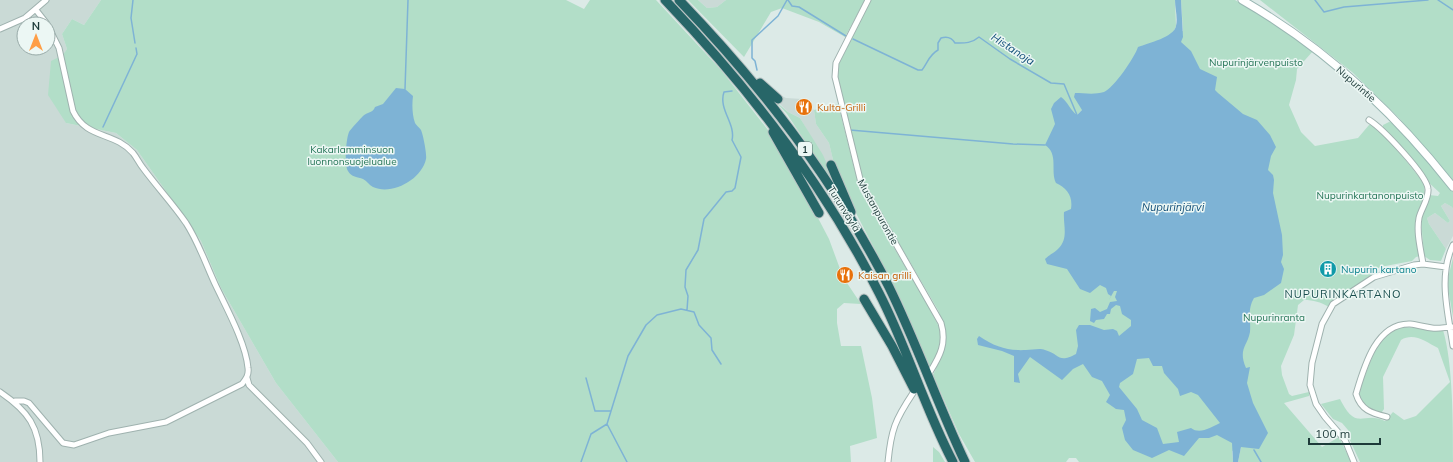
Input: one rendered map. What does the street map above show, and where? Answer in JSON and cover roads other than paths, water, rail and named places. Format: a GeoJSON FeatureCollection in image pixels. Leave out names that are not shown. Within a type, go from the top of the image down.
{"type":"FeatureCollection","features":[{"type":"Feature","properties":{"kind":"highway","name":"Turunväylä"},"geometry":{"type":"LineString","coordinates":[[665,0],[750,95],[806,169],[863,262],[895,326],[946,449],[953,462]]}},
{"type":"Feature","properties":{"kind":"highway","name":"Turunväylä"},"geometry":{"type":"LineString","coordinates":[[680,0],[732,57],[800,141],[831,187],[868,248],[892,295],[941,411],[965,462]]}},
{"type":"Feature","properties":{"kind":"highway"},"geometry":{"type":"LineString","coordinates":[[732,57],[778,99]]}},
{"type":"Feature","properties":{"kind":"highway"},"geometry":{"type":"LineString","coordinates":[[750,95],[819,213]]}},
{"type":"Feature","properties":{"kind":"highway"},"geometry":{"type":"LineString","coordinates":[[831,165],[868,248]]}},
{"type":"Feature","properties":{"kind":"highway"},"geometry":{"type":"LineString","coordinates":[[864,299],[895,351],[946,449]]}},
{"type":"Feature","properties":{"kind":"main road","name":"Nupurintie"},"geometry":{"type":"LineString","coordinates":[[1242,0],[1282,25],[1350,76],[1394,118],[1453,187]]}},
{"type":"Feature","properties":{"kind":"street"},"geometry":{"type":"LineString","coordinates":[[0,29],[25,18],[46,0]]}},
{"type":"Feature","properties":{"kind":"street","name":"Mustanpurontie"},"geometry":{"type":"LineString","coordinates":[[868,0],[836,63],[835,76],[861,183],[941,324],[944,341],[942,351],[930,372]]}},
{"type":"Feature","properties":{"kind":"street"},"geometry":{"type":"LineString","coordinates":[[36,10],[40,16]]}},
{"type":"Feature","properties":{"kind":"street"},"geometry":{"type":"LineString","coordinates":[[15,401],[24,401],[29,403],[63,443],[74,445],[109,433],[166,422],[242,384],[247,378],[249,369],[241,343],[199,247],[186,224],[125,144],[89,130],[77,118],[73,111],[59,48],[56,42]]}},
{"type":"Feature","properties":{"kind":"street"},"geometry":{"type":"LineString","coordinates":[[1369,120],[1378,126],[1390,138],[1426,183],[1428,194],[1420,214],[1419,225],[1423,264]]}},
{"type":"Feature","properties":{"kind":"street"},"geometry":{"type":"LineString","coordinates":[[1453,245],[1446,268],[1445,288],[1452,327],[1453,346]]}},
{"type":"Feature","properties":{"kind":"street"},"geometry":{"type":"LineString","coordinates":[[1354,462],[1345,440],[1316,404],[1310,385],[1312,363],[1322,324],[1331,306],[1362,284],[1392,270],[1423,264],[1446,268]]}},
{"type":"Feature","properties":{"kind":"street"},"geometry":{"type":"LineString","coordinates":[[1387,417],[1370,412],[1362,407],[1356,394],[1364,370],[1380,340],[1389,330],[1410,324],[1435,328],[1452,327]]}},
{"type":"Feature","properties":{"kind":"street"},"geometry":{"type":"LineString","coordinates":[[247,378],[249,384],[307,443],[321,462]]}},
{"type":"Feature","properties":{"kind":"street"},"geometry":{"type":"LineString","coordinates":[[0,392],[15,401],[31,420],[37,432],[40,444],[40,462]]}},
{"type":"Feature","properties":{"kind":"street"},"geometry":{"type":"LineString","coordinates":[[888,462],[891,434],[901,410],[913,393]]}},
{"type":"Feature","properties":{"kind":"water","name":"Nupurinjärvi"},"geometry":{"type":"Polygon","coordinates":[[[1175,0],[1181,0],[1183,37],[1181,42],[1191,51],[1200,69],[1217,77],[1215,90],[1243,114],[1257,120],[1270,135],[1276,147],[1271,156],[1268,170],[1273,175],[1274,180],[1273,193],[1282,235],[1283,255],[1281,262],[1284,269],[1281,283],[1264,295],[1254,298],[1252,302],[1250,310],[1250,332],[1243,352],[1246,368],[1250,367],[1247,383],[1253,403],[1268,433],[1259,449],[1241,447],[1238,462],[1233,462],[1232,443],[1217,435],[1209,438],[1199,438],[1184,456],[1169,450],[1152,458],[1133,450],[1125,440],[1122,428],[1126,420],[1124,410],[1116,409],[1106,402],[1110,395],[1102,381],[1092,377],[1083,364],[1073,369],[1062,380],[1030,357],[1018,374],[1020,383],[1014,382],[1014,356],[1002,351],[978,345],[977,339],[979,336],[996,346],[1007,349],[1043,349],[1059,357],[1066,358],[1076,354],[1078,346],[1076,330],[1079,325],[1090,325],[1104,330],[1113,329],[1117,331],[1119,336],[1131,326],[1131,320],[1122,314],[1120,306],[1116,305],[1111,309],[1110,314],[1107,314],[1104,319],[1096,320],[1094,323],[1090,321],[1091,309],[1095,308],[1100,312],[1107,309],[1110,302],[1117,301],[1115,297],[1117,291],[1114,291],[1109,300],[1111,296],[1108,294],[1106,288],[1100,285],[1090,293],[1080,289],[1067,269],[1047,264],[1045,259],[1058,249],[1063,241],[1065,232],[1064,212],[1071,209],[1071,200],[1066,190],[1056,183],[1054,178],[1052,153],[1045,145],[1055,124],[1051,109],[1054,103],[1061,97],[1077,115],[1082,110],[1074,97],[1075,93],[1089,94],[1108,90],[1133,58],[1138,47],[1160,39],[1174,30],[1177,20],[1175,0]],[[1149,358],[1137,359],[1133,374],[1120,383],[1119,387],[1137,409],[1142,420],[1157,428],[1163,444],[1179,442],[1177,432],[1191,428],[1202,431],[1220,423],[1198,395],[1191,392],[1180,396],[1178,389],[1164,373],[1162,366],[1153,366],[1149,358]]]}},
{"type":"Feature","properties":{"kind":"water"},"geometry":{"type":"Polygon","coordinates":[[[396,88],[405,89],[413,96],[413,116],[415,123],[422,132],[426,159],[419,173],[405,184],[389,189],[381,189],[373,187],[363,179],[349,173],[346,163],[347,140],[349,132],[362,117],[375,107],[383,104],[396,88]]]}},
{"type":"Feature","properties":{"kind":"waterway"},"geometry":{"type":"LineString","coordinates":[[133,0],[131,18],[135,43]]}},
{"type":"Feature","properties":{"kind":"waterway"},"geometry":{"type":"LineString","coordinates":[[405,89],[408,0]]}},
{"type":"Feature","properties":{"kind":"waterway"},"geometry":{"type":"LineString","coordinates":[[757,70],[755,61],[752,58],[752,40],[778,16],[787,0]]}},
{"type":"Feature","properties":{"kind":"waterway","name":"Histanoja"},"geometry":{"type":"LineString","coordinates":[[788,0],[792,6],[799,7],[846,36]]}},
{"type":"Feature","properties":{"kind":"waterway"},"geometry":{"type":"LineString","coordinates":[[1315,0],[1324,12],[1344,7],[1428,0]]}},
{"type":"Feature","properties":{"kind":"waterway"},"geometry":{"type":"LineString","coordinates":[[1438,0],[1453,10]]}},
{"type":"Feature","properties":{"kind":"waterway","name":"Histanoja"},"geometry":{"type":"LineString","coordinates":[[853,39],[918,70],[922,70],[931,56],[938,50],[938,43],[941,38],[947,37],[955,43],[961,43],[970,42],[979,37],[1010,59],[1051,83],[1064,84],[1077,115]]}},
{"type":"Feature","properties":{"kind":"waterway"},"geometry":{"type":"LineString","coordinates":[[103,127],[137,54],[136,48]]}},
{"type":"Feature","properties":{"kind":"waterway"},"geometry":{"type":"LineString","coordinates":[[687,310],[688,296],[685,287],[686,270],[698,250],[704,219],[726,192],[732,191],[735,188],[741,157],[732,140],[732,128],[723,104],[724,92],[732,91]]}},
{"type":"Feature","properties":{"kind":"waterway"},"geometry":{"type":"LineString","coordinates":[[850,130],[1013,144],[1045,145]]}},
{"type":"Feature","properties":{"kind":"waterway"},"geometry":{"type":"LineString","coordinates":[[607,424],[628,356],[646,325],[657,315],[681,309],[694,312],[699,325],[711,338],[712,350],[721,364]]}},
{"type":"Feature","properties":{"kind":"waterway"},"geometry":{"type":"LineString","coordinates":[[586,378],[595,411],[611,411]]}},
{"type":"Feature","properties":{"kind":"waterway"},"geometry":{"type":"LineString","coordinates":[[607,424],[627,462]]}},
{"type":"Feature","properties":{"kind":"waterway"},"geometry":{"type":"LineString","coordinates":[[581,462],[591,434],[607,424]]}},
{"type":"Feature","properties":{"kind":"waterway"},"geometry":{"type":"LineString","coordinates":[[1254,450],[1261,462]]}},
{"type":"Feature","properties":{"kind":"place","name":"Kulta-Grilli"},"geometry":{"type":"Point","coordinates":[804,107]}},
{"type":"Feature","properties":{"kind":"place","name":"Nupurin kartano"},"geometry":{"type":"Point","coordinates":[1328,269]}},
{"type":"Feature","properties":{"kind":"place","name":"Kaisan grilli"},"geometry":{"type":"Point","coordinates":[845,275]}},
{"type":"Feature","properties":{"kind":"district","name":"NUPURINKARTANO"},"geometry":{"type":"Point","coordinates":[1343,294]}},
{"type":"Feature","properties":{"kind":"park label","name":"Nupurinjärvenpuisto"},"geometry":{"type":"Point","coordinates":[1256,62]}},
{"type":"Feature","properties":{"kind":"park label","name":"Kakarlamminsuon luonnonsuojelualue"},"geometry":{"type":"Point","coordinates":[352,154]}},
{"type":"Feature","properties":{"kind":"park label","name":"Nupurinkartanonpuisto"},"geometry":{"type":"Point","coordinates":[1370,195]}},
{"type":"Feature","properties":{"kind":"park label","name":"Nupurinranta"},"geometry":{"type":"Point","coordinates":[1274,317]}}]}
